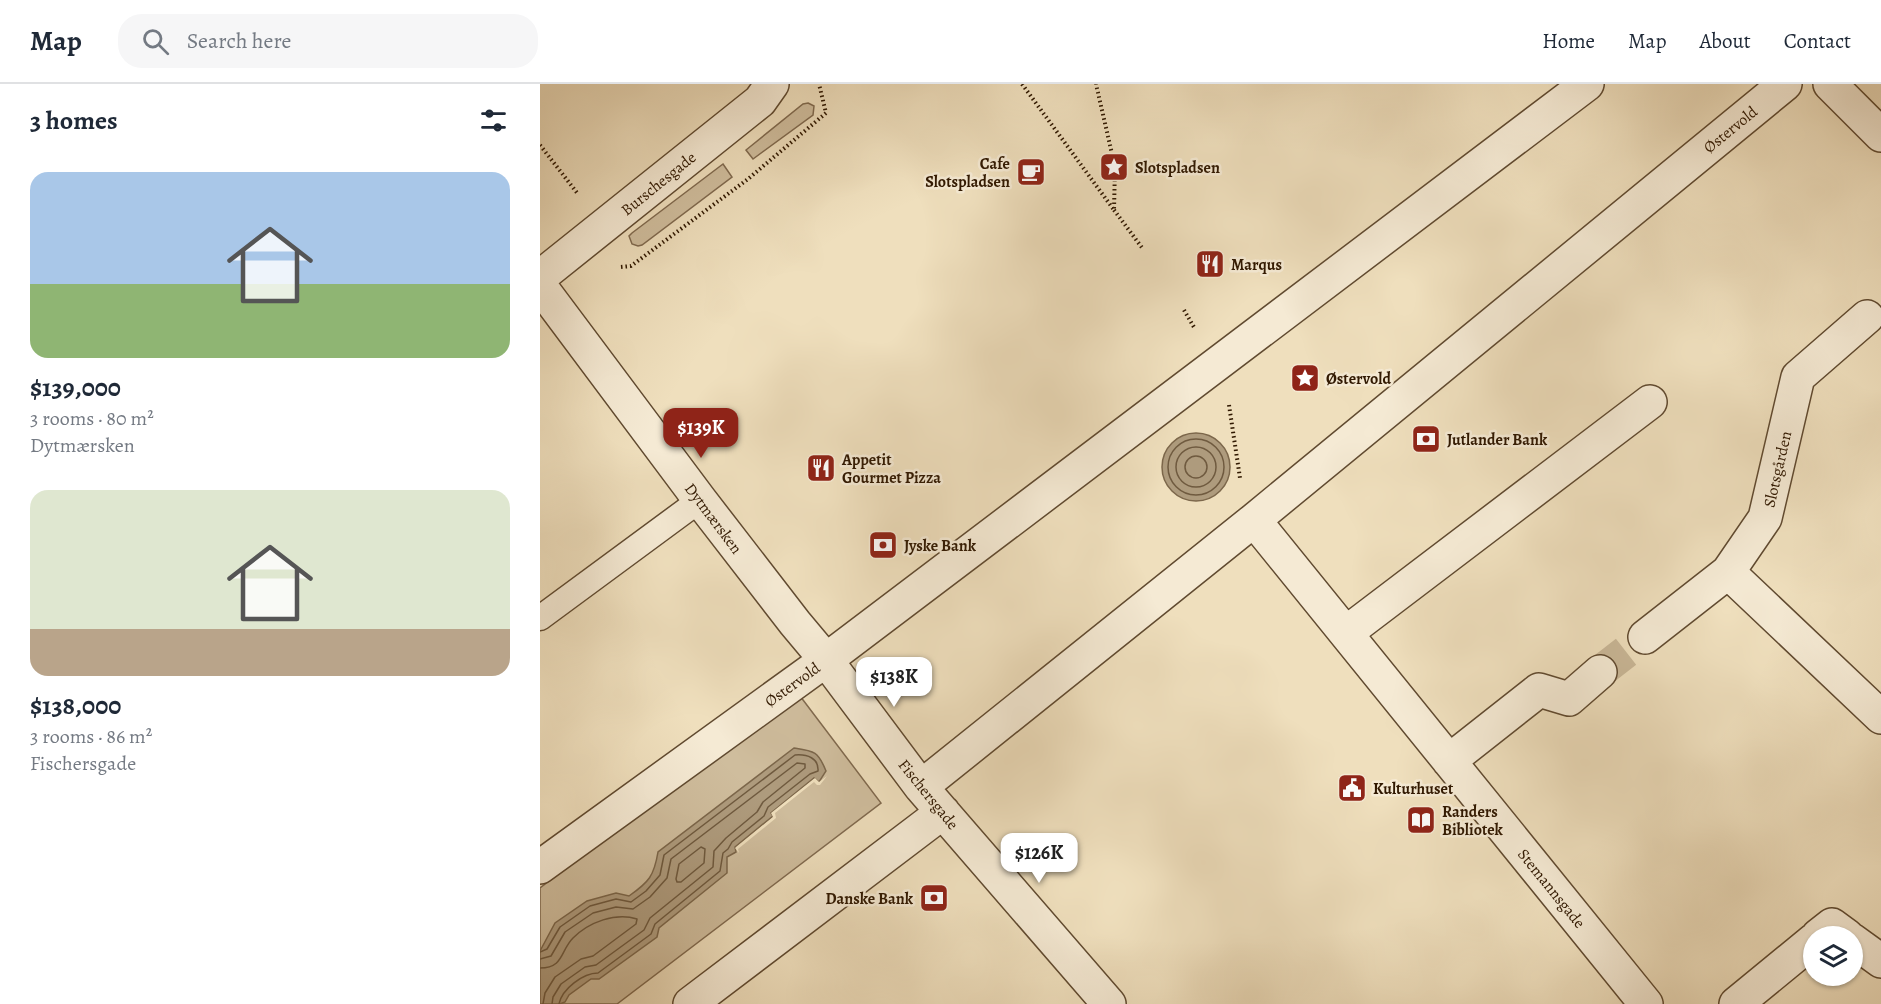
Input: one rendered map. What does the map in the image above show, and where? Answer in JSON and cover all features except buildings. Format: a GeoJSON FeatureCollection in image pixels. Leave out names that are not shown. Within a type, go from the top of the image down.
{"type":"FeatureCollection","features":[{"type":"Feature","properties":{"kind":"street","name":"Burschesgade"},"geometry":{"type":"LineString","coordinates":[[540,277],[760,101],[772,84]]}},
{"type":"Feature","properties":{"kind":"street","name":"Østervold"},"geometry":{"type":"LineString","coordinates":[[540,867],[826,660],[1587,84]]}},
{"type":"Feature","properties":{"kind":"street","name":"Østervold"},"geometry":{"type":"LineString","coordinates":[[921,788],[1254,520],[1785,84]]}},
{"type":"Feature","properties":{"kind":"street"},"geometry":{"type":"LineString","coordinates":[[1830,84],[1881,135]]}},
{"type":"Feature","properties":{"kind":"street","name":"Dytmærsken"},"geometry":{"type":"LineString","coordinates":[[540,286],[700,500],[826,660]]}},
{"type":"Feature","properties":{"kind":"street","name":"Slotsgården"},"geometry":{"type":"LineString","coordinates":[[1645,637],[1728,572],[1765,518],[1798,377],[1867,317]]}},
{"type":"Feature","properties":{"kind":"street"},"geometry":{"type":"LineString","coordinates":[[1346,633],[1650,402]]}},
{"type":"Feature","properties":{"kind":"street","name":"Stemannsgade"},"geometry":{"type":"LineString","coordinates":[[1254,520],[1646,1004]]}},
{"type":"Feature","properties":{"kind":"street"},"geometry":{"type":"LineString","coordinates":[[1728,572],[1881,717]]}},
{"type":"Feature","properties":{"kind":"street","name":"Fischersgade"},"geometry":{"type":"LineString","coordinates":[[826,660],[921,788],[1109,1004]]}},
{"type":"Feature","properties":{"kind":"street"},"geometry":{"type":"LineString","coordinates":[[1449,761],[1539,690],[1569,699],[1600,672]]}},
{"type":"Feature","properties":{"kind":"street"},"geometry":{"type":"LineString","coordinates":[[690,1004],[943,812]]}},
{"type":"Feature","properties":{"kind":"street"},"geometry":{"type":"LineString","coordinates":[[1736,1004],[1803,949]]}},
{"type":"Feature","properties":{"kind":"lane"},"geometry":{"type":"LineString","coordinates":[[540,618],[700,500]]}},
{"type":"Feature","properties":{"kind":"path"},"geometry":{"type":"LineString","coordinates":[[1022,84],[1143,249]]}},
{"type":"Feature","properties":{"kind":"path"},"geometry":{"type":"LineString","coordinates":[[1096,84],[1115,167],[1114,210]]}},
{"type":"Feature","properties":{"kind":"path"},"geometry":{"type":"LineString","coordinates":[[1217,363],[1224,373],[1245,508],[1254,520]]}},
{"type":"Feature","properties":{"kind":"shaded area"},"geometry":{"type":"Polygon","coordinates":[[[808,103],[814,106],[813,115],[753,159],[746,150],[803,104],[808,103]]]}},
{"type":"Feature","properties":{"kind":"shaded area"},"geometry":{"type":"Polygon","coordinates":[[[723,164],[732,177],[642,245],[632,244],[629,236],[632,233],[723,164]]]}},
{"type":"Feature","properties":{"kind":"shaded area"},"geometry":{"type":"Polygon","coordinates":[[[797,692],[881,803],[617,1004],[540,1004],[540,888],[797,692]]]}},
{"type":"Feature","properties":{"kind":"water"},"geometry":{"type":"Polygon","coordinates":[[[1196,433],[1209,436],[1220,443],[1227,454],[1230,467],[1227,480],[1220,491],[1209,498],[1196,501],[1183,498],[1172,491],[1165,480],[1162,467],[1165,454],[1172,443],[1183,436],[1196,433]]]}},
{"type":"Feature","properties":{"kind":"water"},"geometry":{"type":"Polygon","coordinates":[[[794,748],[811,751],[818,756],[826,771],[819,782],[814,778],[771,813],[773,816],[735,847],[736,852],[727,857],[727,873],[659,928],[657,937],[599,979],[591,979],[569,995],[565,1002],[540,1004],[540,951],[555,923],[587,901],[616,893],[629,896],[636,891],[652,873],[658,852],[794,748]]]}},
{"type":"Feature","properties":{"kind":"pier"},"geometry":{"type":"Polygon","coordinates":[[[827,776],[820,785],[814,782],[775,813],[776,818],[738,849],[739,853],[735,848],[773,817],[771,813],[815,778],[819,782],[827,776]]]}},
{"type":"Feature","properties":{"kind":"tunnel"},"geometry":{"type":"LineString","coordinates":[[1600,672],[1645,637]]}},
{"type":"Feature","properties":{"kind":"place","name":"Slotspladsen"},"geometry":{"type":"Point","coordinates":[1114,167]}},
{"type":"Feature","properties":{"kind":"place","name":"Cafe Slotspladsen"},"geometry":{"type":"Point","coordinates":[1031,172]}},
{"type":"Feature","properties":{"kind":"place","name":"Marqus"},"geometry":{"type":"Point","coordinates":[1210,264]}},
{"type":"Feature","properties":{"kind":"place","name":"Østervold"},"geometry":{"type":"Point","coordinates":[1305,378]}},
{"type":"Feature","properties":{"kind":"place","name":"Jutlander Bank"},"geometry":{"type":"Point","coordinates":[1426,439]}},
{"type":"Feature","properties":{"kind":"place","name":"Appetit Gourmet Pizza"},"geometry":{"type":"Point","coordinates":[821,468]}},
{"type":"Feature","properties":{"kind":"place","name":"Jyske Bank"},"geometry":{"type":"Point","coordinates":[883,545]}},
{"type":"Feature","properties":{"kind":"place","name":"Kulturhuset"},"geometry":{"type":"Point","coordinates":[1352,788]}},
{"type":"Feature","properties":{"kind":"place","name":"Randers Bibliotek"},"geometry":{"type":"Point","coordinates":[1421,820]}},
{"type":"Feature","properties":{"kind":"place","name":"Danske Bank"},"geometry":{"type":"Point","coordinates":[934,898]}}]}
